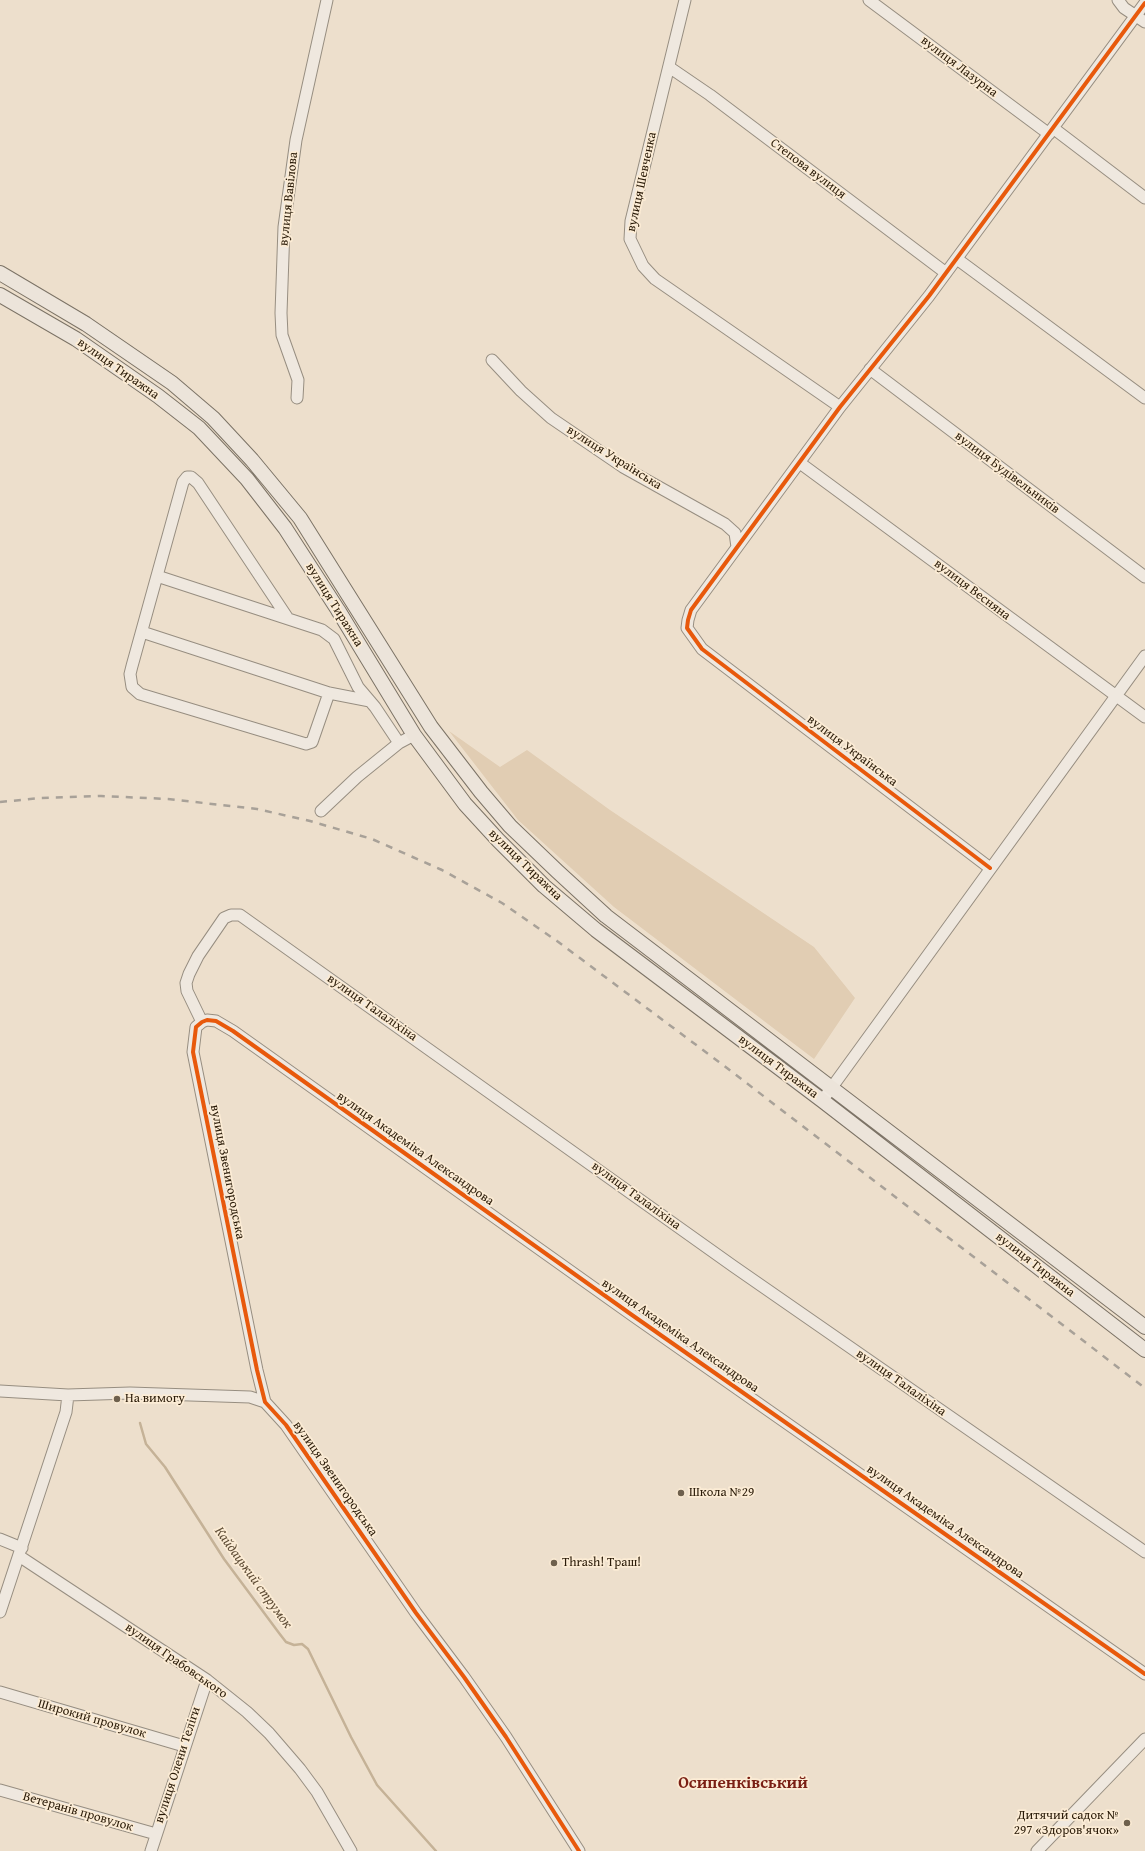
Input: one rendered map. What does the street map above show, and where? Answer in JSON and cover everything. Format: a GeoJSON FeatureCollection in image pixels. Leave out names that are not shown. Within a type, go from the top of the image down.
{"type":"FeatureCollection","features":[{"type":"Feature","properties":{"kind":"main road","name":"вулиця Тиражна"},"geometry":{"type":"LineString","coordinates":[[0,273],[86,324],[172,382],[213,418],[252,460],[300,518],[431,727],[481,792],[510,826],[606,916],[1145,1327]]}},
{"type":"Feature","properties":{"kind":"main road","name":"вулиця Тиражна"},"geometry":{"type":"LineString","coordinates":[[0,295],[76,340],[158,396],[204,433],[247,479],[285,528],[338,610],[414,735],[465,804],[498,840],[544,886],[596,930],[823,1100],[1145,1350]]}},
{"type":"Feature","properties":{"kind":"main road"},"geometry":{"type":"LineString","coordinates":[[414,735],[431,727]]}},
{"type":"Feature","properties":{"kind":"street","name":"вулиця Вавілова"},"geometry":{"type":"LineString","coordinates":[[297,398],[298,380],[282,335],[281,313],[284,226],[296,140],[327,0]]}},
{"type":"Feature","properties":{"kind":"street","name":"вулиця Шевченка"},"geometry":{"type":"LineString","coordinates":[[685,0],[630,229],[630,239],[643,266],[655,279],[840,407]]}},
{"type":"Feature","properties":{"kind":"street","name":"вулиця Лазурна"},"geometry":{"type":"LineString","coordinates":[[869,0],[1145,198]]}},
{"type":"Feature","properties":{"kind":"street"},"geometry":{"type":"LineString","coordinates":[[1118,0],[1124,8],[1145,22]]}},
{"type":"Feature","properties":{"kind":"street","name":"вулиця Українська"},"geometry":{"type":"LineString","coordinates":[[990,868],[702,649],[687,628],[691,610],[737,547],[840,407],[907,325],[957,259],[1145,3]]}},
{"type":"Feature","properties":{"kind":"street","name":"Степова вулиця"},"geometry":{"type":"LineString","coordinates":[[669,67],[710,95],[946,273]]}},
{"type":"Feature","properties":{"kind":"street"},"geometry":{"type":"LineString","coordinates":[[957,259],[1145,398]]}},
{"type":"Feature","properties":{"kind":"street","name":"вулиця Українська"},"geometry":{"type":"LineString","coordinates":[[492,360],[521,391],[550,418],[623,467],[725,524],[735,533],[737,547]]}},
{"type":"Feature","properties":{"kind":"street","name":"вулиця Будівельників"},"geometry":{"type":"LineString","coordinates":[[870,369],[1145,577]]}},
{"type":"Feature","properties":{"kind":"street","name":"вулиця Весняна"},"geometry":{"type":"LineString","coordinates":[[800,462],[1145,717]]}},
{"type":"Feature","properties":{"kind":"street"},"geometry":{"type":"LineString","coordinates":[[287,617],[198,483],[191,477],[186,477],[183,482],[130,674],[132,687],[140,694],[306,744],[312,742],[330,693]]}},
{"type":"Feature","properties":{"kind":"street"},"geometry":{"type":"LineString","coordinates":[[157,576],[287,617],[322,630],[334,639],[358,687],[370,701],[398,743]]}},
{"type":"Feature","properties":{"kind":"street"},"geometry":{"type":"LineString","coordinates":[[142,632],[330,693],[370,701]]}},
{"type":"Feature","properties":{"kind":"street"},"geometry":{"type":"LineString","coordinates":[[823,1100],[1145,656]]}},
{"type":"Feature","properties":{"kind":"street"},"geometry":{"type":"LineString","coordinates":[[321,811],[357,777],[398,743],[414,735]]}},
{"type":"Feature","properties":{"kind":"street","name":"вулиця Талаліхіна"},"geometry":{"type":"LineString","coordinates":[[202,1022],[187,991],[186,983],[189,974],[198,956],[224,918],[231,915],[240,915],[733,1266],[1145,1552]]}},
{"type":"Feature","properties":{"kind":"street","name":"вулиця Академіка Александрова"},"geometry":{"type":"LineString","coordinates":[[202,1022],[208,1020],[216,1021],[233,1031],[632,1315],[1145,1674]]}},
{"type":"Feature","properties":{"kind":"street","name":"вулиця Звенигородська"},"geometry":{"type":"LineString","coordinates":[[202,1022],[196,1028],[193,1052],[257,1370],[265,1402],[286,1425],[416,1613],[472,1689],[579,1851]]}},
{"type":"Feature","properties":{"kind":"street"},"geometry":{"type":"LineString","coordinates":[[0,1391],[68,1395],[130,1393],[250,1397],[265,1402]]}},
{"type":"Feature","properties":{"kind":"street"},"geometry":{"type":"LineString","coordinates":[[0,1612],[66,1412],[68,1395]]}},
{"type":"Feature","properties":{"kind":"street","name":"вулиця Грабовського"},"geometry":{"type":"LineString","coordinates":[[0,1539],[207,1680],[247,1712],[289,1755],[317,1792],[351,1851]]}},
{"type":"Feature","properties":{"kind":"street","name":"вулиця Олени Теліги"},"geometry":{"type":"LineString","coordinates":[[151,1851],[171,1792],[184,1746],[207,1680]]}},
{"type":"Feature","properties":{"kind":"street","name":"Широкий провулок"},"geometry":{"type":"LineString","coordinates":[[0,1692],[184,1746]]}},
{"type":"Feature","properties":{"kind":"street"},"geometry":{"type":"LineString","coordinates":[[1037,1851],[1145,1739]]}},
{"type":"Feature","properties":{"kind":"street","name":"Ветеранів провулок"},"geometry":{"type":"LineString","coordinates":[[0,1790],[156,1834]]}},
{"type":"Feature","properties":{"kind":"shaded area"},"geometry":{"type":"Polygon","coordinates":[[[449,731],[500,767],[527,750],[610,810],[814,947],[855,998],[814,1059],[614,907],[518,820],[449,731]]]}},
{"type":"Feature","properties":{"kind":"waterway","name":"Кайдацький струмок"},"geometry":{"type":"LineString","coordinates":[[140,1423],[146,1444],[165,1467],[224,1559],[279,1633],[286,1642],[294,1645],[302,1644],[308,1649],[351,1737],[377,1785],[436,1851]]}},
{"type":"Feature","properties":{"kind":"railway"},"geometry":{"type":"LineString","coordinates":[[0,802],[41,798],[101,796],[168,799],[257,809],[310,821],[372,839],[442,870],[502,903],[557,941],[719,1062],[1145,1388]]}},
{"type":"Feature","properties":{"kind":"cycle path"},"geometry":{"type":"LineString","coordinates":[[990,868],[702,649],[687,628],[688,620],[691,610],[840,407],[929,296],[1145,3]]}},
{"type":"Feature","properties":{"kind":"cycle path"},"geometry":{"type":"LineString","coordinates":[[579,1851],[506,1737],[464,1677],[416,1613],[286,1425],[265,1402],[257,1370],[193,1052],[196,1027],[202,1022],[207,1020],[216,1021],[233,1031],[632,1315],[1145,1674]]}},
{"type":"Feature","properties":{"kind":"place","name":"На вимогу"},"geometry":{"type":"Point","coordinates":[117,1399]}},
{"type":"Feature","properties":{"kind":"place","name":"Школа №29"},"geometry":{"type":"Point","coordinates":[681,1493]}},
{"type":"Feature","properties":{"kind":"place","name":"Thrash! Траш!"},"geometry":{"type":"Point","coordinates":[554,1563]}},
{"type":"Feature","properties":{"kind":"place","name":"Дитячий садок № 297 «Здоров'ячок»"},"geometry":{"type":"Point","coordinates":[1127,1823]}},
{"type":"Feature","properties":{"kind":"district","name":"Осипенківський"},"geometry":{"type":"Point","coordinates":[743,1784]}}]}
